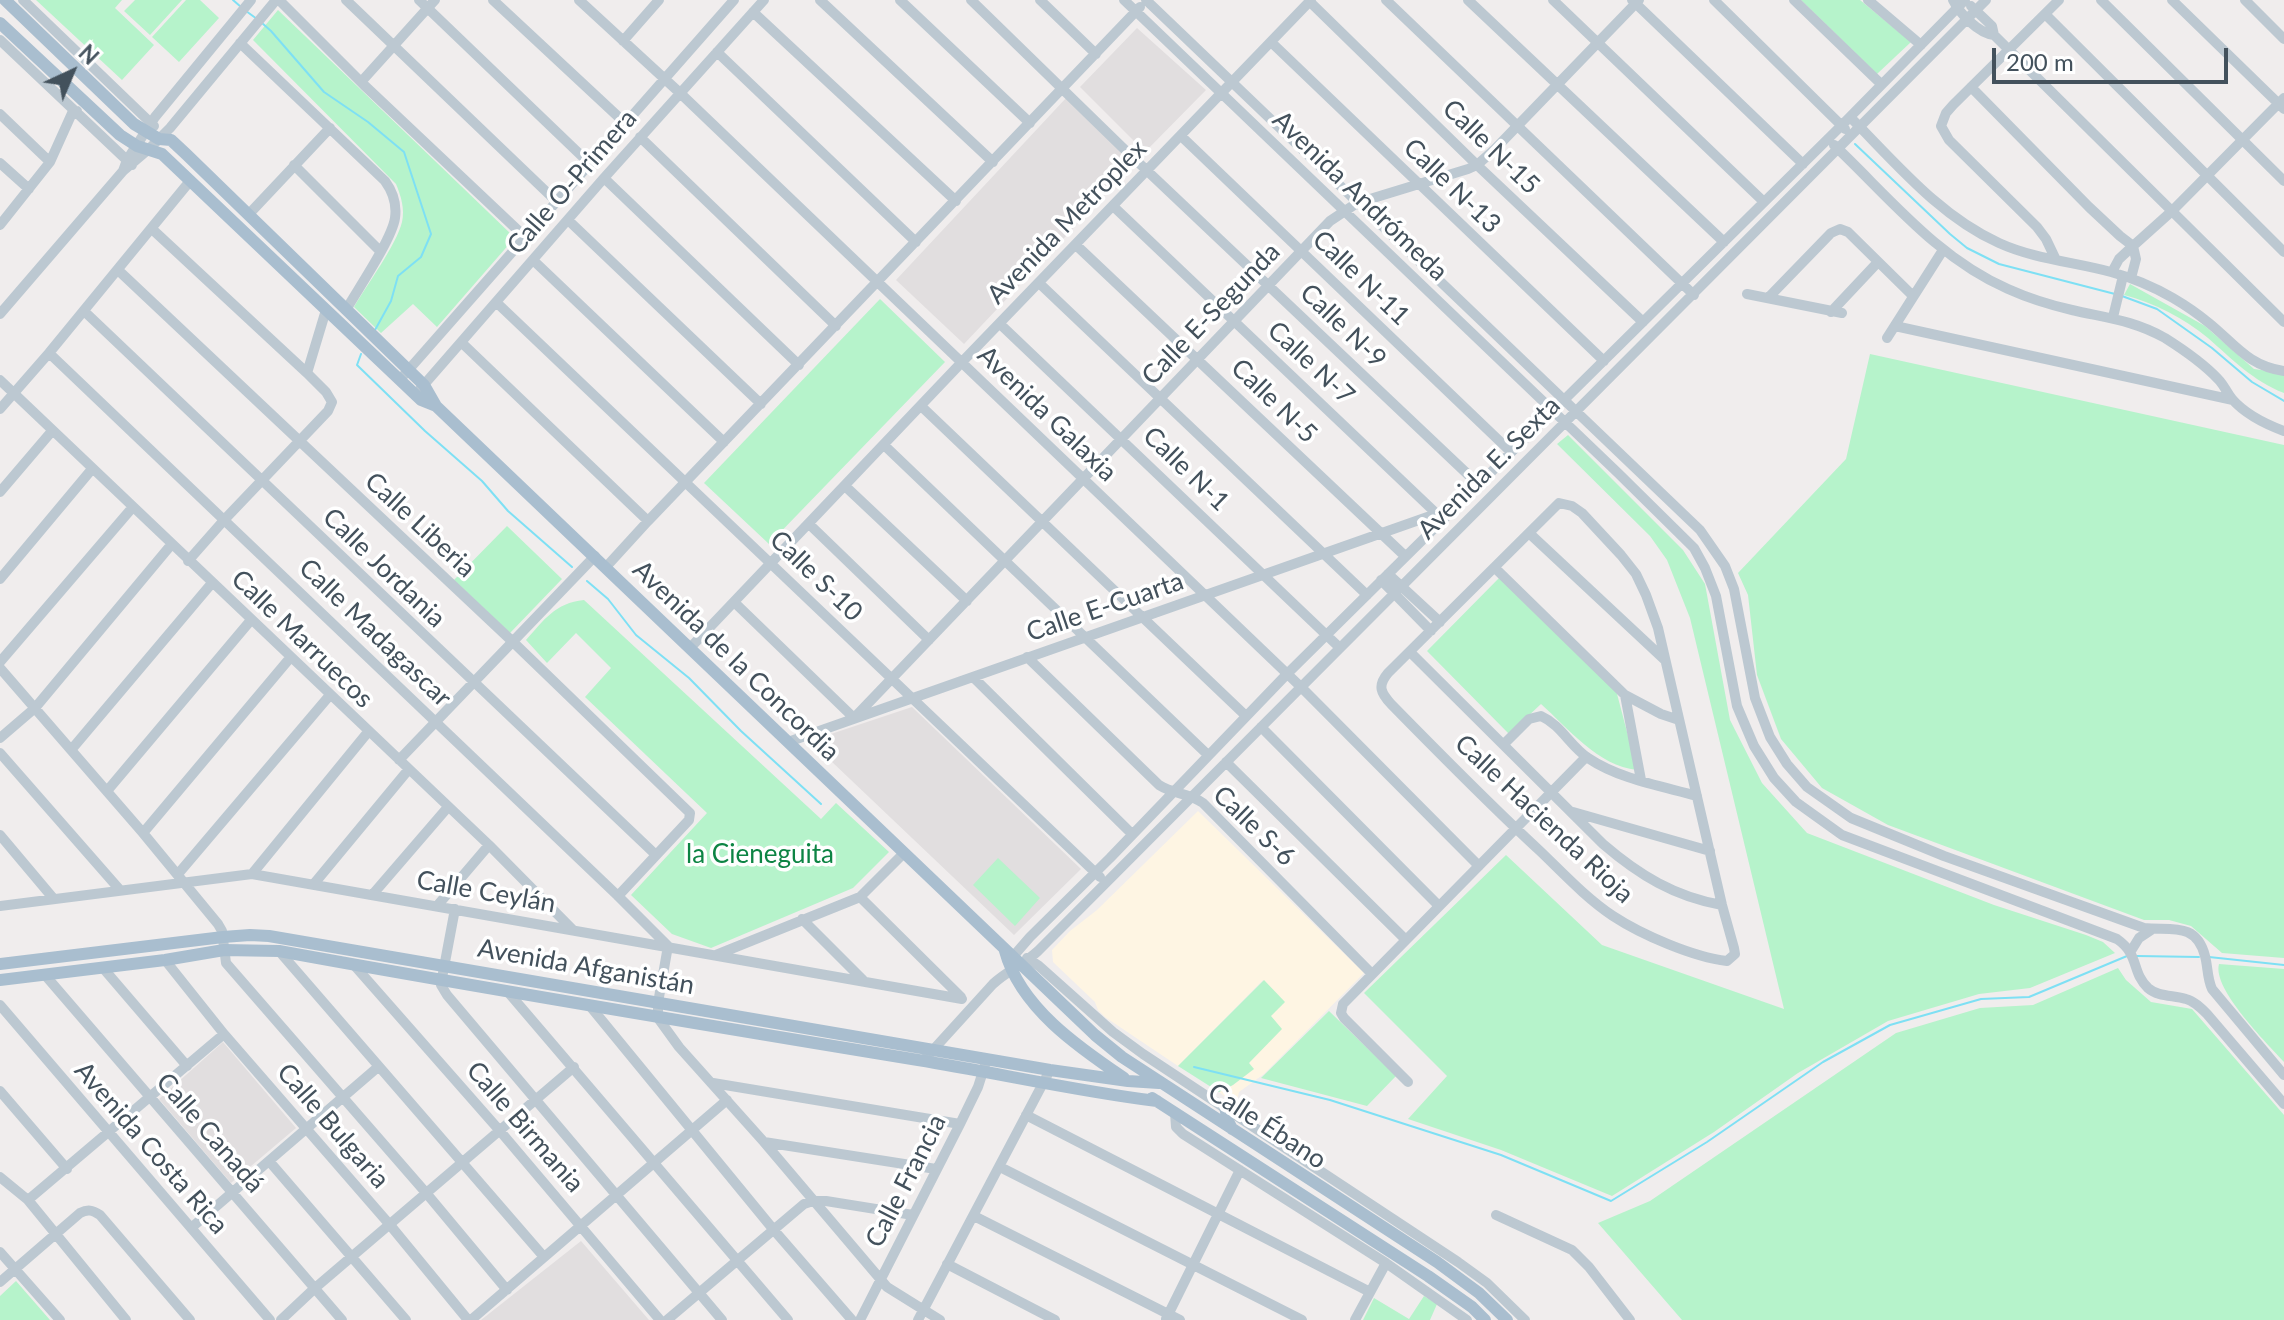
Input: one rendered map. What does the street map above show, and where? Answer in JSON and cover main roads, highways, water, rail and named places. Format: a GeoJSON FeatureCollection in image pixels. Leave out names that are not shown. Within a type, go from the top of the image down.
{"type":"FeatureCollection","features":[{"type":"Feature","properties":{"kind":"main road","name":"Avenida de la Concordia"},"geometry":{"type":"LineString","coordinates":[[5,0],[249,214],[346,310],[420,390],[421,400],[436,406],[595,556],[1013,962]]}},
{"type":"Feature","properties":{"kind":"main road","name":"Avenida de la Concordia"},"geometry":{"type":"LineString","coordinates":[[0,23],[120,135],[162,154],[326,310],[405,375]]}},
{"type":"Feature","properties":{"kind":"main road","name":"Avenida Afganistán"},"geometry":{"type":"LineString","coordinates":[[0,980],[165,960],[250,935],[269,936],[933,1049],[1043,1083],[1157,1101]]}},
{"type":"Feature","properties":{"kind":"main road","name":"Avenida Afganistán"},"geometry":{"type":"LineString","coordinates":[[0,964],[223,944],[442,978],[658,1018],[923,1061],[1050,1070],[1162,1084]]}},
{"type":"Feature","properties":{"kind":"main road","name":"Calle Ébano"},"geometry":{"type":"LineString","coordinates":[[1013,962],[1033,1002],[1090,1054],[1323,1216],[1428,1276],[1485,1320]]}},
{"type":"Feature","properties":{"kind":"main road","name":"Calle Ébano"},"geometry":{"type":"LineString","coordinates":[[1013,962],[1122,1057],[1437,1262],[1479,1293],[1507,1320]]}},
{"type":"Feature","properties":{"kind":"main road"},"geometry":{"type":"LineString","coordinates":[[1225,1107],[1232,1129]]}},
{"type":"Feature","properties":{"kind":"main road"},"geometry":{"type":"LineString","coordinates":[[1276,1158],[1284,1145]]}},
{"type":"Feature","properties":{"kind":"waterway"},"geometry":{"type":"LineString","coordinates":[[233,0],[241,7]]}},
{"type":"Feature","properties":{"kind":"waterway"},"geometry":{"type":"LineString","coordinates":[[246,11],[257,19]]}},
{"type":"Feature","properties":{"kind":"waterway"},"geometry":{"type":"LineString","coordinates":[[262,23],[324,92],[404,152],[431,234],[421,257],[398,276],[391,301],[375,330]]}},
{"type":"Feature","properties":{"kind":"waterway"},"geometry":{"type":"LineString","coordinates":[[1855,144],[1967,248],[1999,264],[2115,294]]}},
{"type":"Feature","properties":{"kind":"waterway"},"geometry":{"type":"LineString","coordinates":[[2122,296],[2157,309],[2212,348],[2252,382],[2284,401]]}},
{"type":"Feature","properties":{"kind":"waterway"},"geometry":{"type":"LineString","coordinates":[[361,354],[357,365],[482,481],[508,511],[572,567]]}},
{"type":"Feature","properties":{"kind":"waterway"},"geometry":{"type":"LineString","coordinates":[[587,581],[608,599],[636,635],[689,678],[741,731],[821,804]]}},
{"type":"Feature","properties":{"kind":"waterway"},"geometry":{"type":"LineString","coordinates":[[1194,1067],[1330,1100],[1501,1155],[1611,1201],[1707,1142],[1823,1062],[1890,1025],[1981,999],[2029,997],[2127,956]]}},
{"type":"Feature","properties":{"kind":"waterway"},"geometry":{"type":"LineString","coordinates":[[2137,956],[2199,957]]}},
{"type":"Feature","properties":{"kind":"waterway"},"geometry":{"type":"LineString","coordinates":[[2209,957],[2284,965]]}},
{"type":"Feature","properties":{"kind":"park label","name":"la Cieneguita"},"geometry":{"type":"Point","coordinates":[760,855]}}]}
